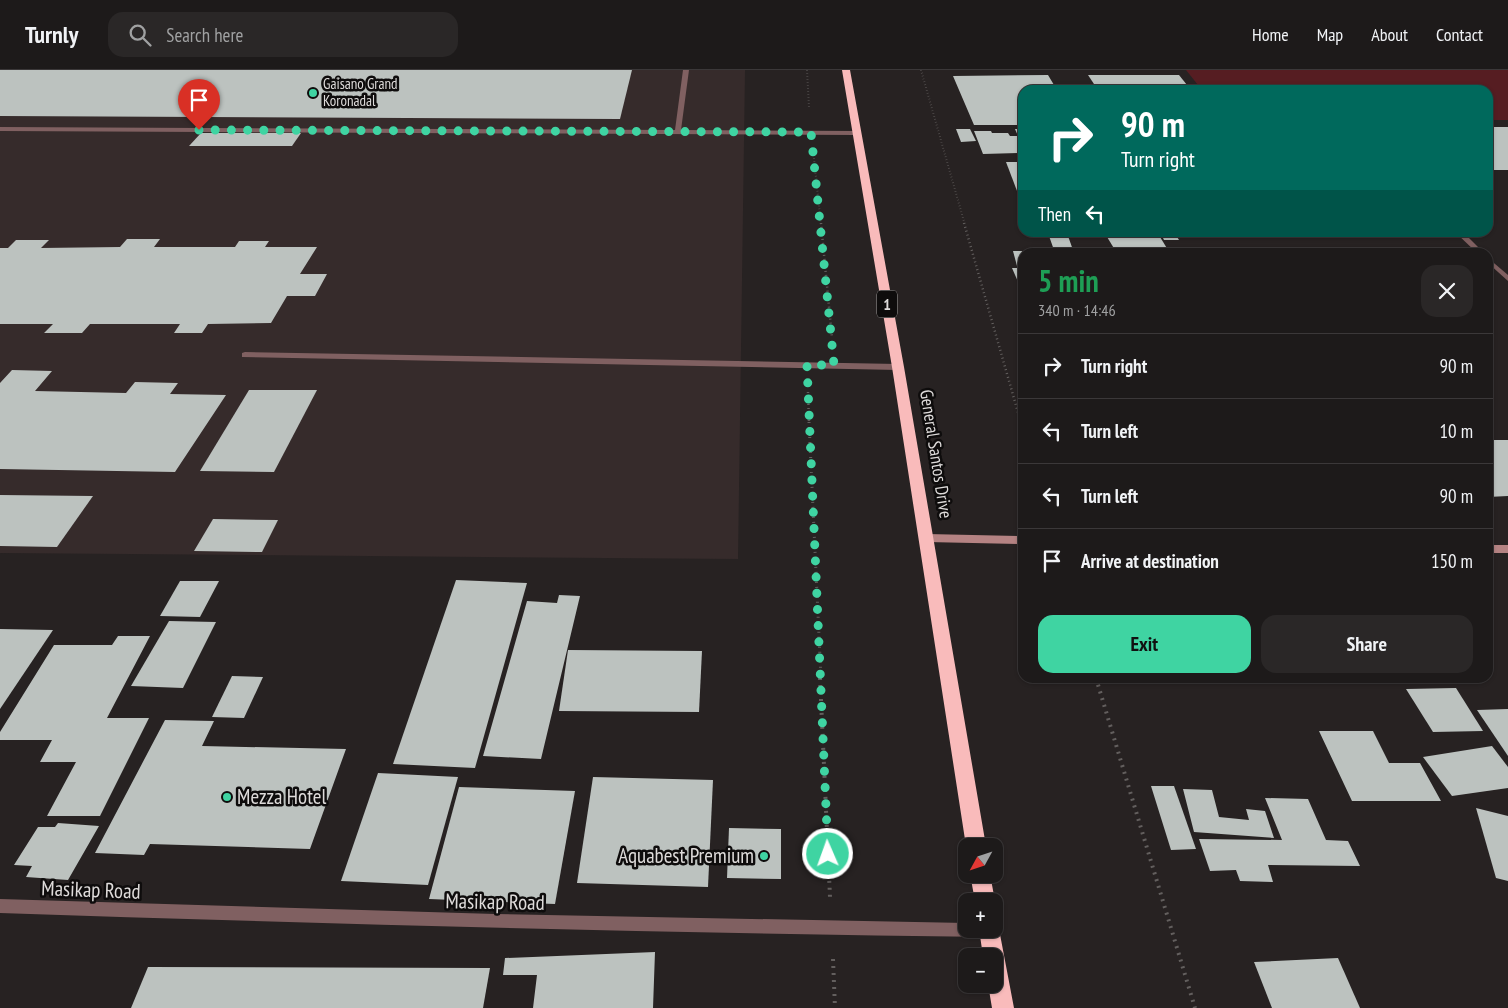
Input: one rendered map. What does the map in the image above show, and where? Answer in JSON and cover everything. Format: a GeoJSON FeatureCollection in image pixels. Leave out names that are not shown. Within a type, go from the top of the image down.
{"type":"FeatureCollection","features":[{"type":"Feature","properties":{"kind":"highway","name":"General Santos Drive"},"geometry":{"type":"LineString","coordinates":[[846,70],[927,538],[975,838]]}},
{"type":"Feature","properties":{"kind":"highway"},"geometry":{"type":"LineString","coordinates":[[990,938],[1003,1008]]}},
{"type":"Feature","properties":{"kind":"street"},"geometry":{"type":"LineString","coordinates":[[678,132],[686,70]]}},
{"type":"Feature","properties":{"kind":"street"},"geometry":{"type":"LineString","coordinates":[[0,129],[856,133]]}},
{"type":"Feature","properties":{"kind":"street"},"geometry":{"type":"LineString","coordinates":[[1464,237],[1476,248]]}},
{"type":"Feature","properties":{"kind":"street"},"geometry":{"type":"LineString","coordinates":[[1493,265],[1508,279]]}},
{"type":"Feature","properties":{"kind":"street"},"geometry":{"type":"LineString","coordinates":[[245,355],[898,367]]}},
{"type":"Feature","properties":{"kind":"street"},"geometry":{"type":"LineString","coordinates":[[927,538],[1018,540]]}},
{"type":"Feature","properties":{"kind":"street"},"geometry":{"type":"LineString","coordinates":[[1493,549],[1508,549]]}},
{"type":"Feature","properties":{"kind":"street","name":"Masikap Road"},"geometry":{"type":"LineString","coordinates":[[0,906],[305,917],[831,929],[958,930]]}},
{"type":"Feature","properties":{"kind":"path"},"geometry":{"type":"LineString","coordinates":[[806,70],[834,365]]}},
{"type":"Feature","properties":{"kind":"path"},"geometry":{"type":"LineString","coordinates":[[921,70],[1018,413]]}},
{"type":"Feature","properties":{"kind":"path"},"geometry":{"type":"LineString","coordinates":[[807,365],[835,1008]]}},
{"type":"Feature","properties":{"kind":"path"},"geometry":{"type":"LineString","coordinates":[[1098,683],[1195,1008]]}},
{"type":"Feature","properties":{"kind":"shaded area"},"geometry":{"type":"Polygon","coordinates":[[[0,70],[745,70],[738,559],[0,553],[0,70]]]}},
{"type":"Feature","properties":{"kind":"shaded area"},"geometry":{"type":"Polygon","coordinates":[[[1186,70],[1508,70],[1508,120],[1493,120],[1493,85],[1198,85],[1186,70]]]}},
{"type":"Feature","properties":{"kind":"building","name":"Gaisano Grand Koronadal"},"geometry":{"type":"Polygon","coordinates":[[[0,70],[632,70],[620,119],[0,116],[0,70]]]}},
{"type":"Feature","properties":{"kind":"building"},"geometry":{"type":"Polygon","coordinates":[[[1048,75],[1054,85],[1018,85],[1018,125],[974,125],[953,76],[1048,75]]]}},
{"type":"Feature","properties":{"kind":"building"},"geometry":{"type":"Polygon","coordinates":[[[1088,75],[1179,75],[1187,85],[1095,85],[1088,75]]]}},
{"type":"Feature","properties":{"kind":"building"},"geometry":{"type":"Polygon","coordinates":[[[1493,127],[1508,127],[1508,170],[1493,170],[1493,127]]]}},
{"type":"Feature","properties":{"kind":"building"},"geometry":{"type":"Polygon","coordinates":[[[956,129],[970,129],[976,141],[961,142],[956,129]]]}},
{"type":"Feature","properties":{"kind":"building"},"geometry":{"type":"Polygon","coordinates":[[[974,131],[1008,133],[1010,136],[1018,136],[1018,153],[983,154],[974,131]]]}},
{"type":"Feature","properties":{"kind":"building"},"geometry":{"type":"Polygon","coordinates":[[[201,133],[301,133],[292,146],[189,146],[201,133]]]}},
{"type":"Feature","properties":{"kind":"building"},"geometry":{"type":"Polygon","coordinates":[[[1006,162],[1018,162],[1018,194],[1006,162]]]}},
{"type":"Feature","properties":{"kind":"building"},"geometry":{"type":"Polygon","coordinates":[[[1049,237],[1068,237],[1072,248],[1053,248],[1049,237]]]}},
{"type":"Feature","properties":{"kind":"building"},"geometry":{"type":"Polygon","coordinates":[[[1107,237],[1160,237],[1167,248],[1114,248],[1107,237]]]}},
{"type":"Feature","properties":{"kind":"building"},"geometry":{"type":"Polygon","coordinates":[[[1162,237],[1177,237],[1179,240],[1164,240],[1162,237]]]}},
{"type":"Feature","properties":{"kind":"building"},"geometry":{"type":"Polygon","coordinates":[[[127,239],[160,239],[154,247],[235,247],[239,241],[269,241],[265,247],[317,247],[300,274],[327,274],[315,296],[287,296],[271,323],[208,324],[202,333],[174,333],[180,324],[90,324],[82,333],[44,333],[53,324],[0,324],[0,248],[8,248],[16,240],[49,240],[41,248],[120,247],[127,239]]]}},
{"type":"Feature","properties":{"kind":"building"},"geometry":{"type":"Polygon","coordinates":[[[1013,251],[1018,251],[1017,266],[1013,251]]]}},
{"type":"Feature","properties":{"kind":"building"},"geometry":{"type":"Polygon","coordinates":[[[1012,268],[1018,268],[1018,282],[1012,268]]]}},
{"type":"Feature","properties":{"kind":"building"},"geometry":{"type":"Polygon","coordinates":[[[12,370],[52,371],[35,391],[126,393],[135,382],[178,383],[170,394],[226,395],[175,472],[0,469],[0,383],[12,370]]]}},
{"type":"Feature","properties":{"kind":"building"},"geometry":{"type":"Polygon","coordinates":[[[249,390],[317,390],[274,472],[200,471],[249,390]]]}},
{"type":"Feature","properties":{"kind":"building"},"geometry":{"type":"Polygon","coordinates":[[[1493,440],[1508,440],[1508,496],[1493,497],[1493,440]]]}},
{"type":"Feature","properties":{"kind":"building"},"geometry":{"type":"Polygon","coordinates":[[[0,495],[93,496],[57,547],[0,546],[0,495]]]}},
{"type":"Feature","properties":{"kind":"building"},"geometry":{"type":"Polygon","coordinates":[[[213,519],[278,520],[262,552],[194,551],[213,519]]]}},
{"type":"Feature","properties":{"kind":"building"},"geometry":{"type":"Polygon","coordinates":[[[456,580],[527,583],[475,768],[393,764],[456,580]]]}},
{"type":"Feature","properties":{"kind":"building"},"geometry":{"type":"Polygon","coordinates":[[[180,581],[219,581],[200,617],[160,616],[180,581]]]}},
{"type":"Feature","properties":{"kind":"building"},"geometry":{"type":"Polygon","coordinates":[[[559,595],[580,596],[541,759],[483,756],[527,601],[557,603],[559,595]]]}},
{"type":"Feature","properties":{"kind":"building"},"geometry":{"type":"Polygon","coordinates":[[[169,621],[216,622],[183,688],[131,686],[169,621]]]}},
{"type":"Feature","properties":{"kind":"building"},"geometry":{"type":"Polygon","coordinates":[[[0,629],[53,630],[0,709],[0,629]]]}},
{"type":"Feature","properties":{"kind":"building"},"geometry":{"type":"Polygon","coordinates":[[[118,636],[150,636],[107,718],[149,718],[100,816],[47,816],[76,762],[40,762],[52,740],[0,740],[0,732],[54,645],[112,645],[118,636]]]}},
{"type":"Feature","properties":{"kind":"building"},"geometry":{"type":"Polygon","coordinates":[[[568,650],[702,651],[699,712],[559,711],[568,650]]]}},
{"type":"Feature","properties":{"kind":"building"},"geometry":{"type":"Polygon","coordinates":[[[232,676],[263,677],[244,718],[212,717],[232,676]]]}},
{"type":"Feature","properties":{"kind":"building"},"geometry":{"type":"Polygon","coordinates":[[[1456,688],[1483,731],[1433,732],[1406,689],[1456,688]]]}},
{"type":"Feature","properties":{"kind":"building"},"geometry":{"type":"Polygon","coordinates":[[[1508,709],[1508,756],[1477,710],[1508,709]]]}},
{"type":"Feature","properties":{"kind":"building","name":"Mezza Hotel"},"geometry":{"type":"Polygon","coordinates":[[[165,720],[214,721],[202,746],[346,749],[310,849],[150,844],[144,855],[95,853],[165,720]]]}},
{"type":"Feature","properties":{"kind":"building"},"geometry":{"type":"Polygon","coordinates":[[[1319,731],[1373,731],[1389,763],[1420,763],[1441,801],[1352,801],[1319,731]]]}},
{"type":"Feature","properties":{"kind":"building"},"geometry":{"type":"Polygon","coordinates":[[[1492,746],[1508,767],[1508,788],[1452,796],[1423,757],[1492,746]]]}},
{"type":"Feature","properties":{"kind":"building"},"geometry":{"type":"Polygon","coordinates":[[[378,773],[458,777],[428,885],[341,881],[378,773]]]}},
{"type":"Feature","properties":{"kind":"building"},"geometry":{"type":"Polygon","coordinates":[[[593,777],[713,780],[708,887],[577,883],[593,777]]]}},
{"type":"Feature","properties":{"kind":"building"},"geometry":{"type":"Polygon","coordinates":[[[1151,786],[1174,786],[1196,849],[1171,850],[1151,786]]]}},
{"type":"Feature","properties":{"kind":"building"},"geometry":{"type":"Polygon","coordinates":[[[459,787],[575,791],[555,904],[429,899],[459,787]]]}},
{"type":"Feature","properties":{"kind":"building"},"geometry":{"type":"Polygon","coordinates":[[[1183,789],[1212,790],[1219,817],[1249,820],[1246,809],[1265,811],[1274,838],[1194,832],[1183,789]]]}},
{"type":"Feature","properties":{"kind":"building"},"geometry":{"type":"Polygon","coordinates":[[[1265,798],[1308,799],[1326,840],[1348,841],[1360,866],[1268,865],[1273,882],[1240,881],[1236,870],[1210,871],[1199,839],[1282,840],[1265,798]]]}},
{"type":"Feature","properties":{"kind":"building"},"geometry":{"type":"Polygon","coordinates":[[[1476,808],[1508,816],[1508,881],[1496,878],[1476,808]]]}},
{"type":"Feature","properties":{"kind":"building"},"geometry":{"type":"Polygon","coordinates":[[[58,823],[99,826],[68,880],[26,877],[32,866],[14,865],[38,827],[55,827],[58,823]]]}},
{"type":"Feature","properties":{"kind":"building"},"geometry":{"type":"Polygon","coordinates":[[[729,828],[781,829],[781,879],[727,878],[729,828]]]}},
{"type":"Feature","properties":{"kind":"building"},"geometry":{"type":"Polygon","coordinates":[[[655,952],[653,1008],[533,1008],[537,975],[503,975],[505,958],[655,952]]]}},
{"type":"Feature","properties":{"kind":"building"},"geometry":{"type":"Polygon","coordinates":[[[1338,958],[1360,1008],[1272,1008],[1254,962],[1338,958]]]}},
{"type":"Feature","properties":{"kind":"building"},"geometry":{"type":"Polygon","coordinates":[[[148,967],[490,968],[483,1008],[131,1008],[148,967]]]}},
{"type":"Feature","properties":{"kind":"place","name":"Gaisano Grand Koronadal"},"geometry":{"type":"Point","coordinates":[313,93]}},
{"type":"Feature","properties":{"kind":"place","name":"Mezza Hotel"},"geometry":{"type":"Point","coordinates":[227,797]}},
{"type":"Feature","properties":{"kind":"place","name":"Aquabest Premium"},"geometry":{"type":"Point","coordinates":[764,856]}},
{"type":"Feature","properties":{"kind":"route"},"geometry":{"type":"LineString","coordinates":[[199,130],[811,132],[834,365],[807,365],[828,854]]}}]}
